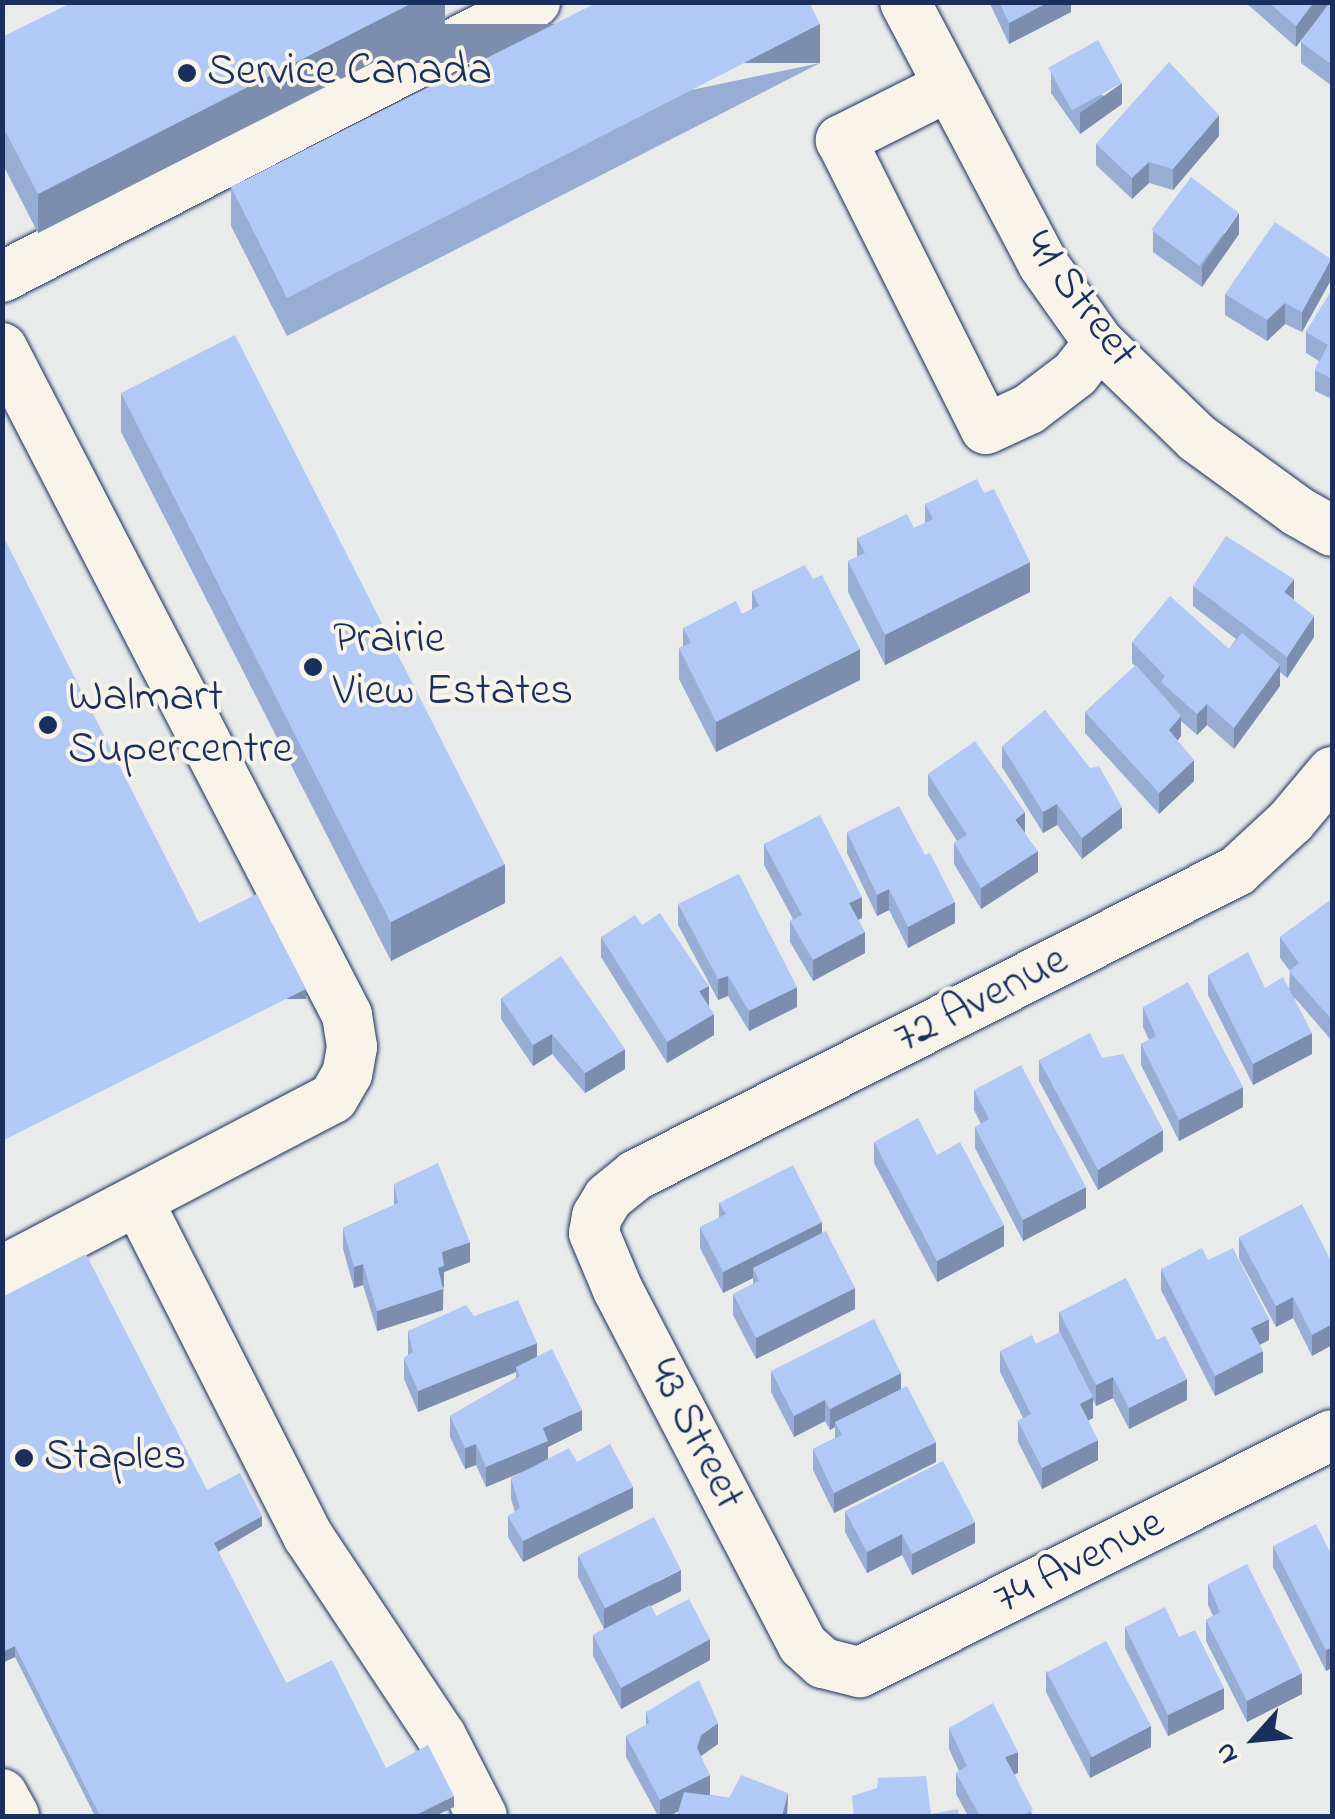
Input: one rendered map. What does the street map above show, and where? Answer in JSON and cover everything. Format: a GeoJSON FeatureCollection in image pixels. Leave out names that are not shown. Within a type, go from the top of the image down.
{"type":"FeatureCollection","features":[{"type":"Feature","properties":{"kind":"street"},"geometry":{"type":"LineString","coordinates":[[2,277],[535,2]]}},
{"type":"Feature","properties":{"kind":"street","name":"41 Street"},"geometry":{"type":"LineString","coordinates":[[905,2],[1043,264],[1099,343],[1198,438],[1297,511],[1332,531]]}},
{"type":"Feature","properties":{"kind":"street"},"geometry":{"type":"LineString","coordinates":[[947,87],[842,140],[986,429],[1029,409],[1075,374],[1099,343]]}},
{"type":"Feature","properties":{"kind":"street"},"geometry":{"type":"LineString","coordinates":[[2,348],[347,1014],[350,1060],[333,1098],[2,1271]]}},
{"type":"Feature","properties":{"kind":"street","name":"72 Avenue"},"geometry":{"type":"LineString","coordinates":[[608,1198],[636,1175],[1237,871],[1290,821],[1332,772]]}},
{"type":"Feature","properties":{"kind":"street","name":"43 Street"},"geometry":{"type":"LineString","coordinates":[[608,1198],[594,1234],[618,1290],[802,1644],[823,1663]]}},
{"type":"Feature","properties":{"kind":"street"},"geometry":{"type":"LineString","coordinates":[[138,1202],[308,1536],[441,1736],[482,1816]]}},
{"type":"Feature","properties":{"kind":"street","name":"74 Avenue"},"geometry":{"type":"LineString","coordinates":[[823,1663],[860,1672],[1332,1435]]}},
{"type":"Feature","properties":{"kind":"street"},"geometry":{"type":"LineString","coordinates":[[2,1794],[14,1816]]}},
{"type":"Feature","properties":{"kind":"building"},"geometry":{"type":"Polygon","coordinates":[[[73,2],[414,2],[38,194],[2,125],[2,37],[73,2]]]}},
{"type":"Feature","properties":{"kind":"building"},"geometry":{"type":"Polygon","coordinates":[[[598,2],[809,2],[820,24],[287,298],[231,187],[598,2]]]}},
{"type":"Feature","properties":{"kind":"building"},"geometry":{"type":"Polygon","coordinates":[[[999,2],[1049,2],[1009,23],[999,2]]]}},
{"type":"Feature","properties":{"kind":"building"},"geometry":{"type":"Polygon","coordinates":[[[1268,2],[1314,2],[1296,26],[1268,2]]]}},
{"type":"Feature","properties":{"kind":"building"},"geometry":{"type":"Polygon","coordinates":[[[1332,2],[1332,65],[1301,42],[1332,2]]]}},
{"type":"Feature","properties":{"kind":"building"},"geometry":{"type":"Polygon","coordinates":[[[1098,40],[1122,83],[1072,110],[1048,68],[1098,40]]]}},
{"type":"Feature","properties":{"kind":"building"},"geometry":{"type":"Polygon","coordinates":[[[1169,62],[1219,115],[1173,169],[1149,162],[1132,178],[1096,144],[1169,62]]]}},
{"type":"Feature","properties":{"kind":"building"},"geometry":{"type":"Polygon","coordinates":[[[1191,177],[1239,213],[1199,266],[1151,230],[1191,177]]]}},
{"type":"Feature","properties":{"kind":"building"},"geometry":{"type":"Polygon","coordinates":[[[1275,222],[1331,259],[1302,312],[1285,303],[1267,320],[1225,294],[1275,222]]]}},
{"type":"Feature","properties":{"kind":"building"},"geometry":{"type":"Polygon","coordinates":[[[1332,290],[1332,379],[1315,370],[1328,345],[1306,332],[1332,290]]]}},
{"type":"Feature","properties":{"kind":"building","name":"Prairie View Estates"},"geometry":{"type":"Polygon","coordinates":[[[235,335],[505,864],[391,922],[121,393],[235,335]]]}},
{"type":"Feature","properties":{"kind":"building"},"geometry":{"type":"Polygon","coordinates":[[[977,479],[984,493],[994,489],[1030,562],[885,635],[848,561],[865,553],[857,538],[907,514],[914,528],[933,519],[925,504],[977,479]]]}},
{"type":"Feature","properties":{"kind":"building","name":"Walmart Supercentre"},"geometry":{"type":"Polygon","coordinates":[[[2,534],[199,923],[257,894],[306,989],[2,1141],[2,534]]]}},
{"type":"Feature","properties":{"kind":"building"},"geometry":{"type":"Polygon","coordinates":[[[1226,536],[1294,579],[1284,592],[1314,616],[1287,657],[1193,586],[1226,536]]]}},
{"type":"Feature","properties":{"kind":"building"},"geometry":{"type":"Polygon","coordinates":[[[805,565],[813,579],[822,575],[860,649],[716,722],[679,648],[691,643],[683,628],[736,601],[742,614],[759,606],[752,591],[805,565]]]}},
{"type":"Feature","properties":{"kind":"building"},"geometry":{"type":"Polygon","coordinates":[[[1170,596],[1229,649],[1242,633],[1280,665],[1234,728],[1207,704],[1197,714],[1161,682],[1165,676],[1132,642],[1170,596]]]}},
{"type":"Feature","properties":{"kind":"building"},"geometry":{"type":"Polygon","coordinates":[[[1136,665],[1181,716],[1169,730],[1194,760],[1159,793],[1085,712],[1136,665]]]}},
{"type":"Feature","properties":{"kind":"building"},"geometry":{"type":"Polygon","coordinates":[[[1045,710],[1090,768],[1099,766],[1122,807],[1082,838],[1057,804],[1043,812],[1002,746],[1045,710]]]}},
{"type":"Feature","properties":{"kind":"building"},"geometry":{"type":"Polygon","coordinates":[[[975,741],[1025,812],[1015,820],[1038,851],[981,888],[954,843],[967,835],[928,774],[975,741]]]}},
{"type":"Feature","properties":{"kind":"building"},"geometry":{"type":"Polygon","coordinates":[[[899,806],[925,855],[930,853],[955,902],[908,927],[889,889],[877,895],[847,832],[899,806]]]}},
{"type":"Feature","properties":{"kind":"building"},"geometry":{"type":"Polygon","coordinates":[[[820,815],[862,897],[849,903],[865,932],[813,960],[790,921],[802,915],[764,844],[820,815]]]}},
{"type":"Feature","properties":{"kind":"building"},"geometry":{"type":"Polygon","coordinates":[[[739,874],[797,987],[749,1011],[728,976],[718,979],[678,904],[739,874]]]}},
{"type":"Feature","properties":{"kind":"building"},"geometry":{"type":"Polygon","coordinates":[[[1332,899],[1332,1020],[1289,971],[1299,963],[1280,937],[1332,899]]]}},
{"type":"Feature","properties":{"kind":"building"},"geometry":{"type":"Polygon","coordinates":[[[660,913],[709,986],[699,991],[714,1014],[667,1042],[601,937],[635,915],[642,925],[660,913]]]}},
{"type":"Feature","properties":{"kind":"building"},"geometry":{"type":"Polygon","coordinates":[[[1248,952],[1265,988],[1283,977],[1312,1033],[1253,1064],[1208,975],[1248,952]]]}},
{"type":"Feature","properties":{"kind":"building"},"geometry":{"type":"Polygon","coordinates":[[[561,956],[625,1049],[585,1073],[552,1034],[533,1045],[501,998],[561,956]]]}},
{"type":"Feature","properties":{"kind":"building"},"geometry":{"type":"Polygon","coordinates":[[[1188,982],[1243,1087],[1179,1120],[1141,1044],[1156,1036],[1143,1007],[1188,982]]]}},
{"type":"Feature","properties":{"kind":"building"},"geometry":{"type":"Polygon","coordinates":[[[1090,1033],[1102,1058],[1123,1054],[1163,1130],[1098,1170],[1039,1060],[1090,1033]]]}},
{"type":"Feature","properties":{"kind":"building"},"geometry":{"type":"Polygon","coordinates":[[[1021,1065],[1086,1187],[1023,1220],[975,1127],[989,1119],[974,1090],[1021,1065]]]}},
{"type":"Feature","properties":{"kind":"building"},"geometry":{"type":"Polygon","coordinates":[[[918,1118],[937,1155],[960,1142],[1004,1225],[937,1261],[874,1142],[918,1118]]]}},
{"type":"Feature","properties":{"kind":"building"},"geometry":{"type":"Polygon","coordinates":[[[438,1163],[470,1242],[442,1252],[444,1266],[438,1268],[443,1289],[377,1311],[363,1264],[354,1267],[343,1228],[398,1203],[394,1184],[438,1163]]]}},
{"type":"Feature","properties":{"kind":"building"},"geometry":{"type":"Polygon","coordinates":[[[793,1165],[822,1222],[723,1272],[700,1227],[726,1214],[719,1203],[793,1165]]]}},
{"type":"Feature","properties":{"kind":"building"},"geometry":{"type":"Polygon","coordinates":[[[1302,1204],[1332,1263],[1332,1324],[1312,1335],[1293,1297],[1276,1306],[1239,1237],[1302,1204]]]}},
{"type":"Feature","properties":{"kind":"building"},"geometry":{"type":"Polygon","coordinates":[[[826,1231],[855,1288],[756,1338],[733,1294],[759,1281],[753,1268],[826,1231]]]}},
{"type":"Feature","properties":{"kind":"building"},"geometry":{"type":"Polygon","coordinates":[[[1202,1248],[1208,1260],[1233,1248],[1269,1319],[1251,1328],[1263,1351],[1215,1376],[1161,1269],[1202,1248]]]}},
{"type":"Feature","properties":{"kind":"building"},"geometry":{"type":"Polygon","coordinates":[[[86,1254],[207,1490],[240,1473],[262,1516],[214,1543],[286,1683],[332,1660],[386,1768],[428,1745],[454,1796],[414,1816],[100,1816],[15,1646],[2,1652],[2,1297],[86,1254]]]}},
{"type":"Feature","properties":{"kind":"building"},"geometry":{"type":"Polygon","coordinates":[[[1126,1278],[1157,1340],[1165,1336],[1187,1379],[1129,1408],[1113,1377],[1096,1385],[1059,1312],[1126,1278]]]}},
{"type":"Feature","properties":{"kind":"building"},"geometry":{"type":"Polygon","coordinates":[[[518,1300],[537,1343],[418,1391],[404,1358],[413,1352],[408,1331],[466,1305],[474,1316],[518,1300]]]}},
{"type":"Feature","properties":{"kind":"building"},"geometry":{"type":"Polygon","coordinates":[[[874,1319],[901,1373],[830,1409],[825,1400],[794,1416],[771,1371],[874,1319]]]}},
{"type":"Feature","properties":{"kind":"building"},"geometry":{"type":"Polygon","coordinates":[[[1060,1332],[1093,1397],[1080,1404],[1098,1440],[1042,1468],[1018,1421],[1031,1414],[1000,1351],[1032,1335],[1036,1344],[1060,1332]]]}},
{"type":"Feature","properties":{"kind":"building"},"geometry":{"type":"Polygon","coordinates":[[[552,1349],[582,1410],[543,1428],[548,1441],[486,1467],[476,1444],[465,1448],[450,1416],[520,1376],[516,1367],[552,1349]]]}},
{"type":"Feature","properties":{"kind":"building"},"geometry":{"type":"Polygon","coordinates":[[[907,1386],[936,1442],[834,1493],[813,1449],[842,1435],[835,1422],[907,1386]]]}},
{"type":"Feature","properties":{"kind":"building"},"geometry":{"type":"Polygon","coordinates":[[[610,1444],[633,1487],[523,1541],[508,1516],[520,1508],[511,1478],[569,1448],[577,1462],[610,1444]]]}},
{"type":"Feature","properties":{"kind":"building"},"geometry":{"type":"Polygon","coordinates":[[[943,1461],[975,1522],[912,1554],[902,1534],[867,1552],[845,1511],[943,1461]]]}},
{"type":"Feature","properties":{"kind":"building"},"geometry":{"type":"Polygon","coordinates":[[[654,1517],[681,1570],[605,1608],[578,1556],[654,1517]]]}},
{"type":"Feature","properties":{"kind":"building"},"geometry":{"type":"Polygon","coordinates":[[[1316,1524],[1332,1556],[1332,1647],[1326,1650],[1273,1546],[1316,1524]]]}},
{"type":"Feature","properties":{"kind":"building"},"geometry":{"type":"Polygon","coordinates":[[[1247,1564],[1302,1673],[1247,1701],[1206,1620],[1220,1612],[1208,1584],[1247,1564]]]}},
{"type":"Feature","properties":{"kind":"building"},"geometry":{"type":"Polygon","coordinates":[[[689,1599],[710,1639],[621,1688],[593,1635],[650,1605],[656,1616],[689,1599]]]}},
{"type":"Feature","properties":{"kind":"building"},"geometry":{"type":"Polygon","coordinates":[[[1165,1607],[1179,1637],[1195,1630],[1224,1688],[1168,1715],[1125,1627],[1165,1607]]]}},
{"type":"Feature","properties":{"kind":"building"},"geometry":{"type":"Polygon","coordinates":[[[1106,1641],[1151,1726],[1092,1757],[1047,1672],[1106,1641]]]}},
{"type":"Feature","properties":{"kind":"building"},"geometry":{"type":"Polygon","coordinates":[[[699,1680],[718,1723],[701,1735],[697,1748],[710,1775],[660,1800],[626,1736],[649,1723],[646,1712],[699,1680]]]}},
{"type":"Feature","properties":{"kind":"building"},"geometry":{"type":"Polygon","coordinates":[[[993,1703],[1018,1752],[1005,1757],[1033,1810],[1021,1816],[980,1816],[956,1773],[967,1766],[949,1728],[993,1703]]]}},
{"type":"Feature","properties":{"kind":"building"},"geometry":{"type":"Polygon","coordinates":[[[741,1775],[788,1793],[782,1816],[677,1816],[684,1792],[729,1798],[741,1775]]]}},
{"type":"Feature","properties":{"kind":"building"},"geometry":{"type":"Polygon","coordinates":[[[926,1776],[931,1814],[958,1809],[959,1816],[854,1816],[852,1796],[877,1788],[878,1778],[926,1776]]]}},
{"type":"Feature","properties":{"kind":"place","name":"Service Canada"},"geometry":{"type":"Point","coordinates":[187,73]}},
{"type":"Feature","properties":{"kind":"place","name":"Prairie View Estates"},"geometry":{"type":"Point","coordinates":[313,667]}},
{"type":"Feature","properties":{"kind":"place","name":"Walmart Supercentre"},"geometry":{"type":"Point","coordinates":[48,725]}},
{"type":"Feature","properties":{"kind":"place","name":"Staples"},"geometry":{"type":"Point","coordinates":[24,1458]}}]}
